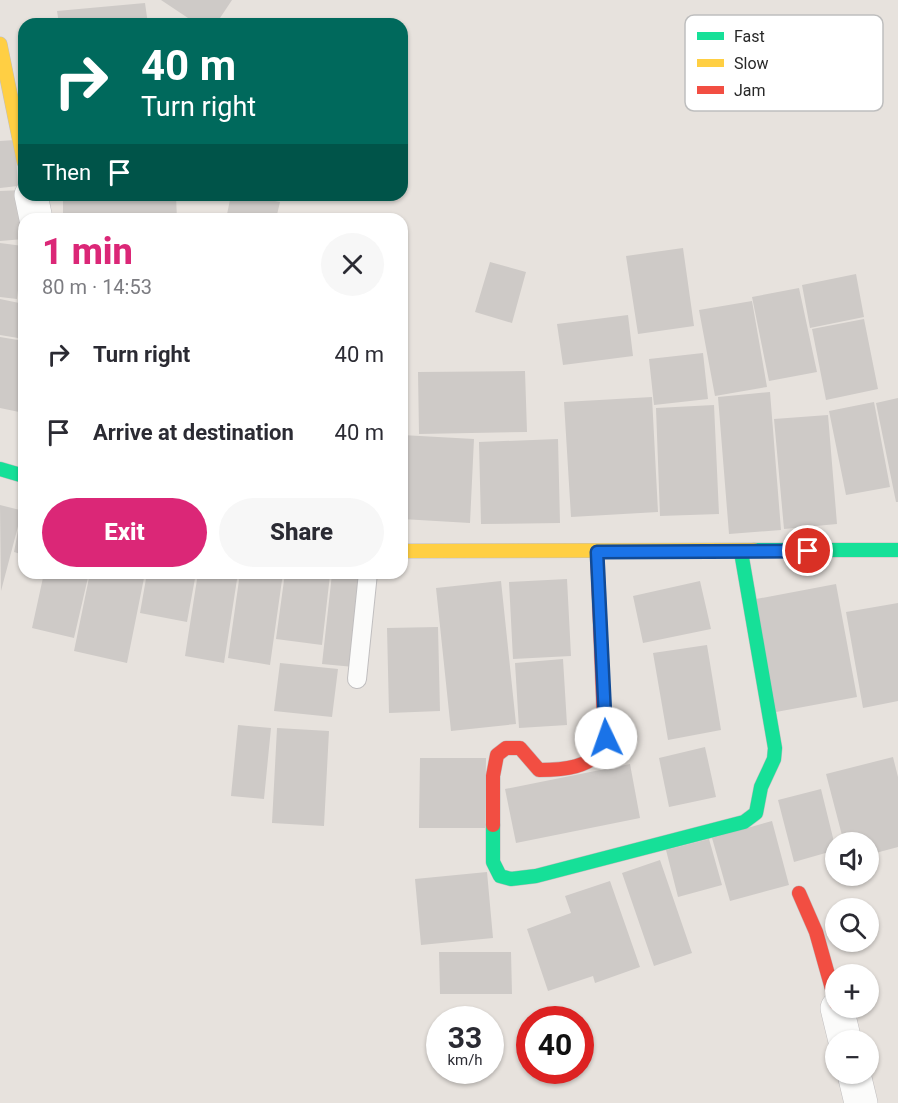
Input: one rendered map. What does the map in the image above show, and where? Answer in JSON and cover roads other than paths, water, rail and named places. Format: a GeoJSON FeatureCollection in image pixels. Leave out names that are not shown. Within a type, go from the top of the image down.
{"type":"FeatureCollection","features":[{"type":"Feature","properties":{"kind":"street"},"geometry":{"type":"LineString","coordinates":[[0,44],[18,132]]}},
{"type":"Feature","properties":{"kind":"street"},"geometry":{"type":"LineString","coordinates":[[0,469],[18,474]]}},
{"type":"Feature","properties":{"kind":"street"},"geometry":{"type":"LineString","coordinates":[[408,551],[741,552],[898,549]]}},
{"type":"Feature","properties":{"kind":"street"},"geometry":{"type":"LineString","coordinates":[[597,552],[605,746],[599,756],[588,761],[553,769],[540,770],[520,748],[506,748],[496,755],[492,776],[493,862],[500,876],[511,879],[536,876],[744,822],[756,813],[761,787],[774,759],[776,748],[741,552]]}},
{"type":"Feature","properties":{"kind":"street"},"geometry":{"type":"LineString","coordinates":[[799,893],[816,932],[825,964]]}},
{"type":"Feature","properties":{"kind":"street"},"geometry":{"type":"LineString","coordinates":[[856,1084],[861,1103]]}},
{"type":"Feature","properties":{"kind":"lane"},"geometry":{"type":"LineString","coordinates":[[357,679],[367,579]]}}]}
